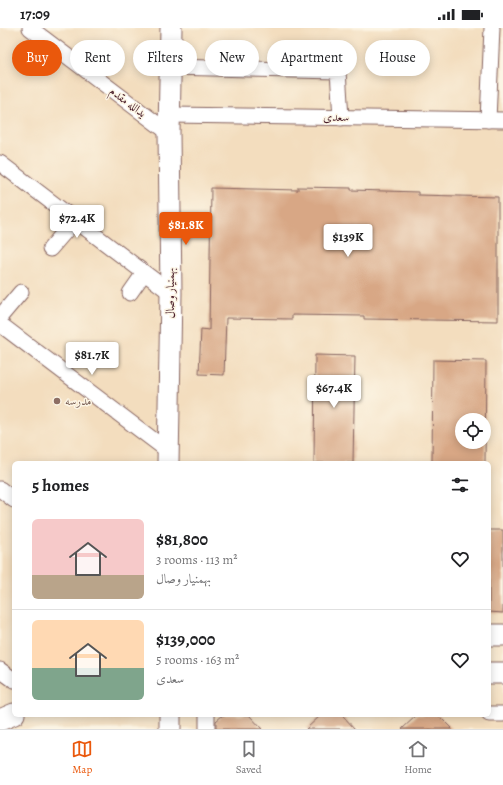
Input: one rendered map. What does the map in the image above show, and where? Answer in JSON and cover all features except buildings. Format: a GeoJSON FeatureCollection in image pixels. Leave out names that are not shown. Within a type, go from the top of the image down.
{"type":"FeatureCollection","features":[{"type":"Feature","properties":{"kind":"main road","name":"بهمنیار وصال"},"geometry":{"type":"LineString","coordinates":[[171,28],[171,40]]}},
{"type":"Feature","properties":{"kind":"main road","name":"بهمنیار وصال"},"geometry":{"type":"LineString","coordinates":[[168,457],[170,293],[170,76]]}},
{"type":"Feature","properties":{"kind":"main road"},"geometry":{"type":"LineString","coordinates":[[491,635],[503,636]]}},
{"type":"Feature","properties":{"kind":"main road"},"geometry":{"type":"LineString","coordinates":[[491,673],[503,673]]}},
{"type":"Feature","properties":{"kind":"main road"},"geometry":{"type":"LineString","coordinates":[[0,720],[12,715]]}},
{"type":"Feature","properties":{"kind":"main road"},"geometry":{"type":"LineString","coordinates":[[170,717],[170,729]]}},
{"type":"Feature","properties":{"kind":"street","name":"یدالله مقدم"},"geometry":{"type":"LineString","coordinates":[[30,28],[169,124]]}},
{"type":"Feature","properties":{"kind":"street"},"geometry":{"type":"LineString","coordinates":[[488,120],[492,28]]}},
{"type":"Feature","properties":{"kind":"street"},"geometry":{"type":"LineString","coordinates":[[197,68],[338,71],[341,118]]}},
{"type":"Feature","properties":{"kind":"street","name":"سعدی"},"geometry":{"type":"LineString","coordinates":[[169,124],[341,118],[503,120]]}},
{"type":"Feature","properties":{"kind":"street"},"geometry":{"type":"LineString","coordinates":[[0,163],[170,293]]}},
{"type":"Feature","properties":{"kind":"street"},"geometry":{"type":"LineString","coordinates":[[50,249],[75,220]]}},
{"type":"Feature","properties":{"kind":"street"},"geometry":{"type":"LineString","coordinates":[[130,293],[144,273]]}},
{"type":"Feature","properties":{"kind":"street"},"geometry":{"type":"LineString","coordinates":[[0,316],[21,292]]}},
{"type":"Feature","properties":{"kind":"street"},"geometry":{"type":"LineString","coordinates":[[0,324],[168,457]]}},
{"type":"Feature","properties":{"kind":"street"},"geometry":{"type":"LineString","coordinates":[[0,489],[12,498]]}},
{"type":"Feature","properties":{"kind":"street"},"geometry":{"type":"LineString","coordinates":[[0,670],[12,679]]}},
{"type":"Feature","properties":{"kind":"street"},"geometry":{"type":"LineString","coordinates":[[491,714],[503,714]]}},
{"type":"Feature","properties":{"kind":"street"},"geometry":{"type":"LineString","coordinates":[[207,717],[207,729]]}},
{"type":"Feature","properties":{"kind":"place","name":"مدرسه"},"geometry":{"type":"Point","coordinates":[57,401]}}]}
